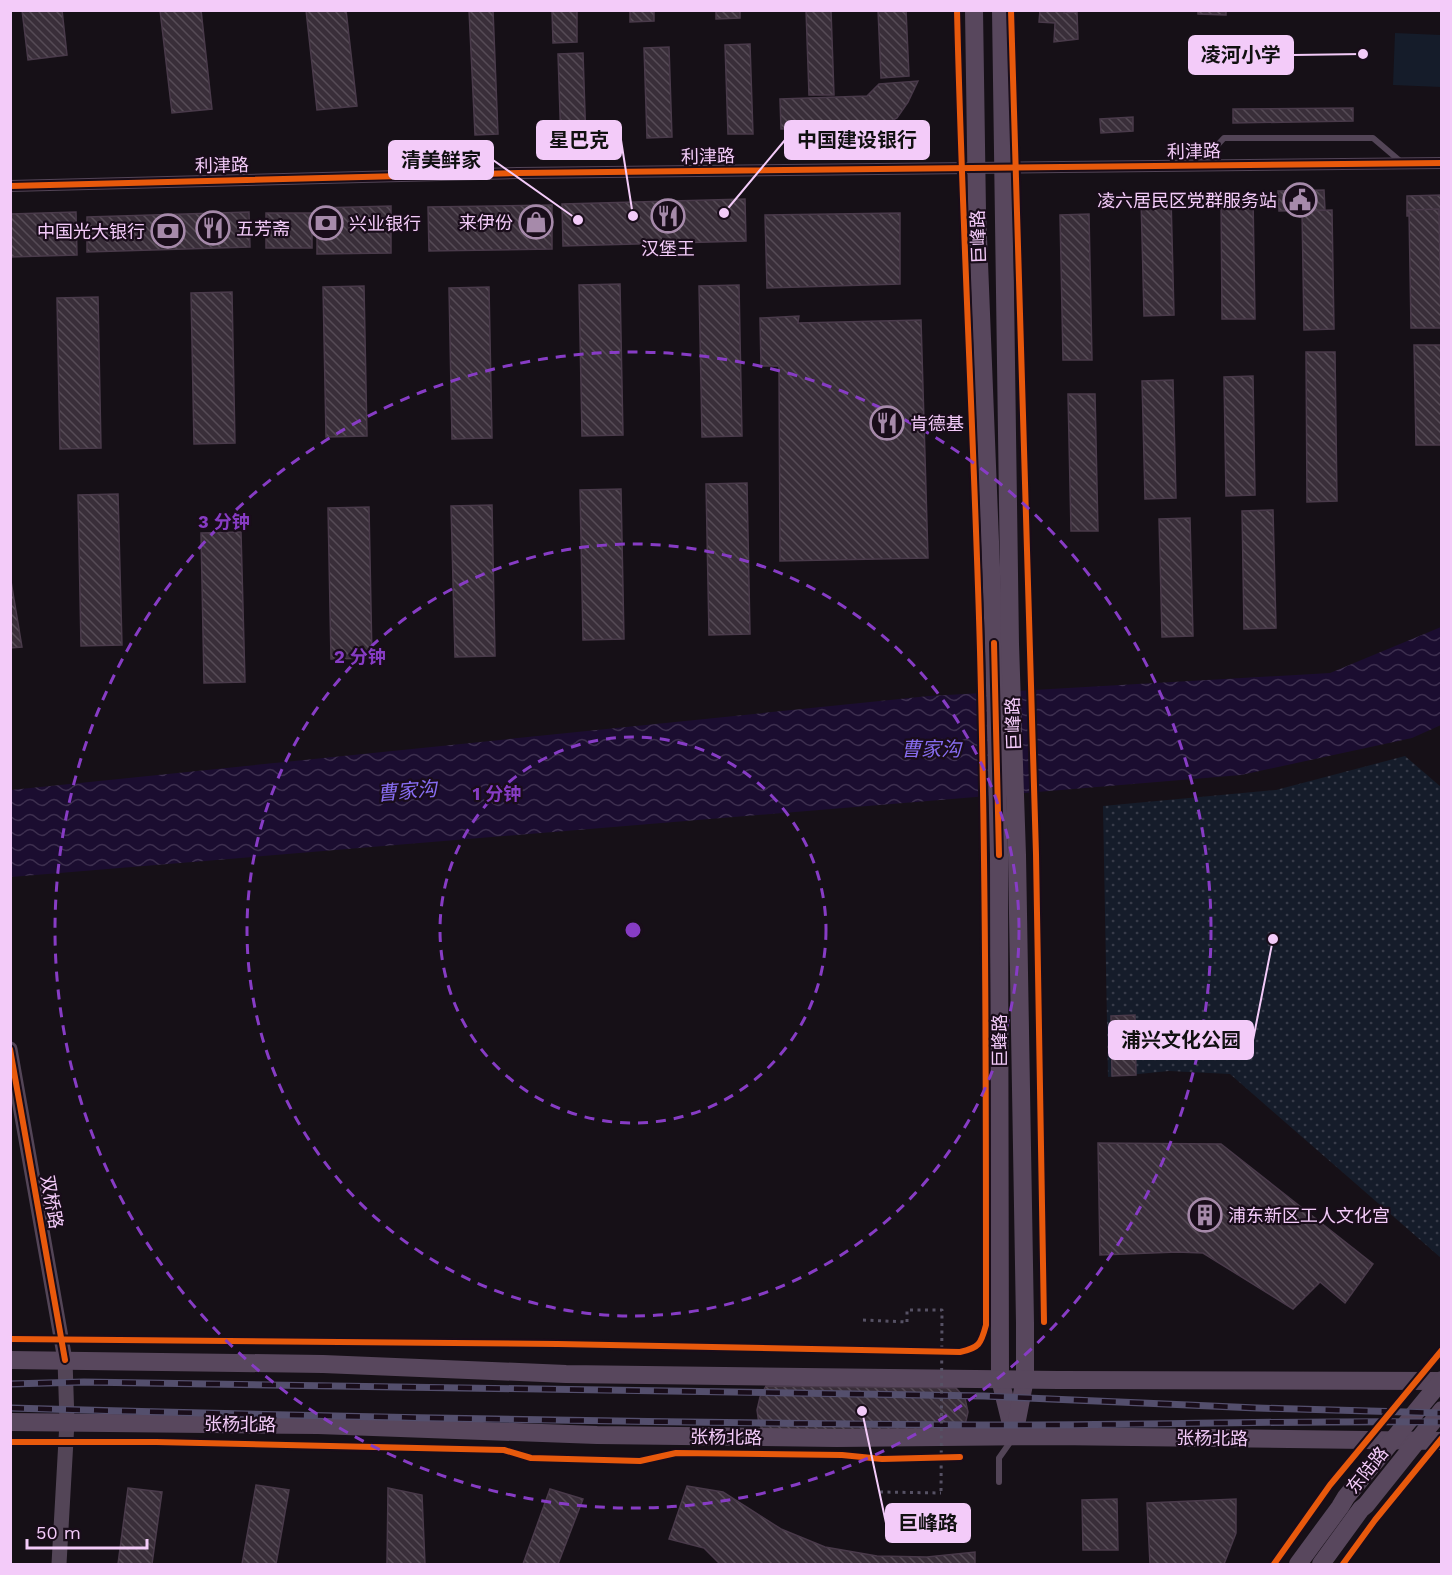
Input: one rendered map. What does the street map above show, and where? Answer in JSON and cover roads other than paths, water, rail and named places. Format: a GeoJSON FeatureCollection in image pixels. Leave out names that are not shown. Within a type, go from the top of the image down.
{"type":"FeatureCollection","features":[{"type":"Feature","properties":{"kind":"main road","name":"巨峰路"},"geometry":{"type":"LineString","coordinates":[[974,10],[976,168],[1002,643],[1025,1379],[1014,1436]]}},
{"type":"Feature","properties":{"kind":"main road","name":"巨峰路"},"geometry":{"type":"LineString","coordinates":[[1001,10],[1004,168],[1002,643]]}},
{"type":"Feature","properties":{"kind":"main road","name":"巨蜂路"},"geometry":{"type":"LineString","coordinates":[[1008,855],[1000,1379],[1014,1436]]}},
{"type":"Feature","properties":{"kind":"main road"},"geometry":{"type":"LineString","coordinates":[[10,1360],[323,1364],[567,1374],[1000,1379],[1441,1380]]}},
{"type":"Feature","properties":{"kind":"main road","name":"东陆路"},"geometry":{"type":"LineString","coordinates":[[1298,1564],[1346,1497],[1441,1380]]}},
{"type":"Feature","properties":{"kind":"main road","name":"东陆路"},"geometry":{"type":"LineString","coordinates":[[1321,1564],[1361,1509],[1442,1410]]}},
{"type":"Feature","properties":{"kind":"main road","name":"张杨北路"},"geometry":{"type":"LineString","coordinates":[[10,1422],[318,1425],[597,1435],[837,1438],[1014,1436],[1442,1441]]}},
{"type":"Feature","properties":{"kind":"street","name":"利津路"},"geometry":{"type":"LineString","coordinates":[[10,186],[518,173],[1442,163]]}},
{"type":"Feature","properties":{"kind":"street","name":"双桥路"},"geometry":{"type":"LineString","coordinates":[[10,1049],[64,1360],[67,1422],[59,1564]]}},
{"type":"Feature","properties":{"kind":"lane"},"geometry":{"type":"LineString","coordinates":[[1198,166],[1224,138],[1373,138],[1402,164]]}},
{"type":"Feature","properties":{"kind":"lane"},"geometry":{"type":"LineString","coordinates":[[999,1482],[999,1458],[1014,1436]]}},
{"type":"Feature","properties":{"kind":"water","name":"曹家沟"},"geometry":{"type":"Polygon","coordinates":[[[1441,627],[1441,725],[1412,738],[1241,775],[11,877],[11,790],[929,696],[1330,673],[1441,627]]]}},
{"type":"Feature","properties":{"kind":"railway"},"geometry":{"type":"LineString","coordinates":[[10,1384],[84,1382],[984,1396],[1257,1408],[1442,1413]]}},
{"type":"Feature","properties":{"kind":"railway"},"geometry":{"type":"LineString","coordinates":[[10,1408],[496,1419],[860,1424],[1442,1422]]}},
{"type":"Feature","properties":{"kind":"place","name":"凌河小学"},"geometry":{"type":"Point","coordinates":[1363,54]}},
{"type":"Feature","properties":{"kind":"place","name":"凌六居民区党群服务站"},"geometry":{"type":"Point","coordinates":[1300,200]}},
{"type":"Feature","properties":{"kind":"place","name":"中国建设银行"},"geometry":{"type":"Point","coordinates":[724,213]}},
{"type":"Feature","properties":{"kind":"place","name":"星巴克"},"geometry":{"type":"Point","coordinates":[633,216]}},
{"type":"Feature","properties":{"kind":"place","name":"汉堡王"},"geometry":{"type":"Point","coordinates":[668,216]}},
{"type":"Feature","properties":{"kind":"place","name":"清美鲜家"},"geometry":{"type":"Point","coordinates":[578,220]}},
{"type":"Feature","properties":{"kind":"place","name":"来伊份"},"geometry":{"type":"Point","coordinates":[536,222]}},
{"type":"Feature","properties":{"kind":"place","name":"兴业银行"},"geometry":{"type":"Point","coordinates":[326,223]}},
{"type":"Feature","properties":{"kind":"place","name":"五芳斋"},"geometry":{"type":"Point","coordinates":[213,228]}},
{"type":"Feature","properties":{"kind":"place","name":"中国光大银行"},"geometry":{"type":"Point","coordinates":[168,231]}},
{"type":"Feature","properties":{"kind":"place","name":"肯德基"},"geometry":{"type":"Point","coordinates":[887,423]}},
{"type":"Feature","properties":{"kind":"place","name":"浦兴文化公园"},"geometry":{"type":"Point","coordinates":[1273,939]}},
{"type":"Feature","properties":{"kind":"place","name":"浦东新区工人文化宫"},"geometry":{"type":"Point","coordinates":[1205,1215]}},
{"type":"Feature","properties":{"kind":"place","name":"巨峰路"},"geometry":{"type":"Point","coordinates":[862,1411]}}]}
